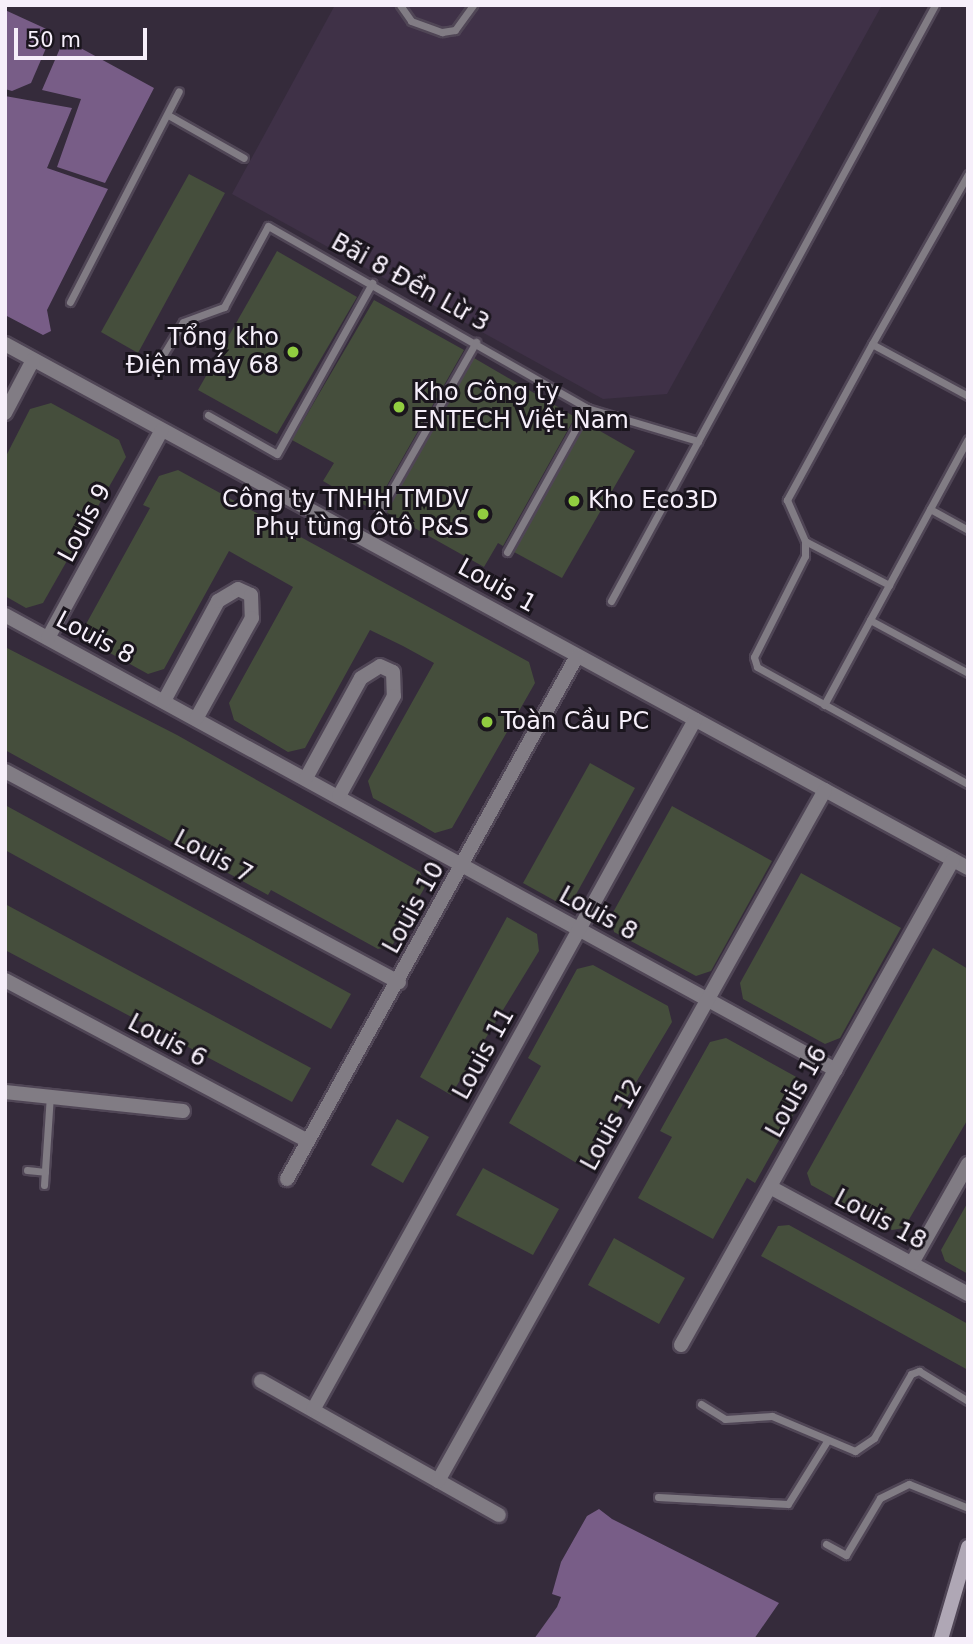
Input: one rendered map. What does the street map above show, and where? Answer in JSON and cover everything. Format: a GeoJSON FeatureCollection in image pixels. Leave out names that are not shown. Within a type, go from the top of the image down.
{"type":"FeatureCollection","features":[{"type":"Feature","properties":{"kind":"main road"},"geometry":{"type":"LineString","coordinates":[[941,1639],[968,1547]]}},
{"type":"Feature","properties":{"kind":"street","name":"Louis 1"},"geometry":{"type":"LineString","coordinates":[[5,345],[968,868]]}},
{"type":"Feature","properties":{"kind":"street"},"geometry":{"type":"LineString","coordinates":[[5,413],[33,360]]}},
{"type":"Feature","properties":{"kind":"street","name":"Louis 9"},"geometry":{"type":"LineString","coordinates":[[48,638],[162,430]]}},
{"type":"Feature","properties":{"kind":"street"},"geometry":{"type":"LineString","coordinates":[[164,701],[218,601],[238,589],[251,594],[252,618],[196,719]]}},
{"type":"Feature","properties":{"kind":"street","name":"Louis 8"},"geometry":{"type":"LineString","coordinates":[[5,615],[836,1070]]}},
{"type":"Feature","properties":{"kind":"street","name":"Louis 10"},"geometry":{"type":"LineString","coordinates":[[287,1179],[464,865],[577,656]]}},
{"type":"Feature","properties":{"kind":"street"},"geometry":{"type":"LineString","coordinates":[[306,778],[361,678],[380,666],[393,672],[394,696],[339,796]]}},
{"type":"Feature","properties":{"kind":"street","name":"Louis 11"},"geometry":{"type":"LineString","coordinates":[[313,1410],[695,720]]}},
{"type":"Feature","properties":{"kind":"street","name":"Louis 7"},"geometry":{"type":"LineString","coordinates":[[5,771],[399,982]]}},
{"type":"Feature","properties":{"kind":"street","name":"Louis 12"},"geometry":{"type":"LineString","coordinates":[[438,1481],[825,790]]}},
{"type":"Feature","properties":{"kind":"street","name":"Louis 16"},"geometry":{"type":"LineString","coordinates":[[681,1345],[953,860]]}},
{"type":"Feature","properties":{"kind":"street","name":"Louis 6"},"geometry":{"type":"LineString","coordinates":[[5,980],[308,1141]]}},
{"type":"Feature","properties":{"kind":"street"},"geometry":{"type":"LineString","coordinates":[[5,1092],[50,1094],[183,1111]]}},
{"type":"Feature","properties":{"kind":"street"},"geometry":{"type":"LineString","coordinates":[[912,1263],[968,1164]]}},
{"type":"Feature","properties":{"kind":"street","name":"Louis 18"},"geometry":{"type":"LineString","coordinates":[[770,1187],[968,1294]]}},
{"type":"Feature","properties":{"kind":"street"},"geometry":{"type":"LineString","coordinates":[[261,1381],[499,1515]]}},
{"type":"Feature","properties":{"kind":"lane"},"geometry":{"type":"LineString","coordinates":[[400,5],[411,21],[442,32],[456,30],[473,5]]}},
{"type":"Feature","properties":{"kind":"lane"},"geometry":{"type":"LineString","coordinates":[[611,601],[935,5]]}},
{"type":"Feature","properties":{"kind":"lane"},"geometry":{"type":"LineString","coordinates":[[70,302],[180,91]]}},
{"type":"Feature","properties":{"kind":"lane"},"geometry":{"type":"LineString","coordinates":[[168,115],[244,158]]}},
{"type":"Feature","properties":{"kind":"lane"},"geometry":{"type":"LineString","coordinates":[[968,174],[787,499],[805,541],[805,556],[754,662],[824,705],[968,784]]}},
{"type":"Feature","properties":{"kind":"lane","name":"Bãi 8 Đền Lừ 3"},"geometry":{"type":"LineString","coordinates":[[160,360],[183,322],[224,307],[268,226],[476,342],[587,408],[698,441]]}},
{"type":"Feature","properties":{"kind":"lane"},"geometry":{"type":"LineString","coordinates":[[208,415],[277,454],[372,284]]}},
{"type":"Feature","properties":{"kind":"lane"},"geometry":{"type":"LineString","coordinates":[[379,512],[476,342]]}},
{"type":"Feature","properties":{"kind":"lane"},"geometry":{"type":"LineString","coordinates":[[872,344],[968,396]]}},
{"type":"Feature","properties":{"kind":"lane"},"geometry":{"type":"LineString","coordinates":[[507,552],[587,408]]}},
{"type":"Feature","properties":{"kind":"lane"},"geometry":{"type":"LineString","coordinates":[[824,705],[968,439]]}},
{"type":"Feature","properties":{"kind":"lane"},"geometry":{"type":"LineString","coordinates":[[930,509],[968,530]]}},
{"type":"Feature","properties":{"kind":"lane"},"geometry":{"type":"LineString","coordinates":[[805,541],[889,585]]}},
{"type":"Feature","properties":{"kind":"lane"},"geometry":{"type":"LineString","coordinates":[[870,620],[968,673]]}},
{"type":"Feature","properties":{"kind":"lane"},"geometry":{"type":"LineString","coordinates":[[44,1185],[50,1094]]}},
{"type":"Feature","properties":{"kind":"lane"},"geometry":{"type":"LineString","coordinates":[[27,1170],[45,1172]]}},
{"type":"Feature","properties":{"kind":"lane"},"geometry":{"type":"LineString","coordinates":[[701,1404],[725,1419],[772,1416],[855,1451],[874,1438],[919,1371],[968,1401]]}},
{"type":"Feature","properties":{"kind":"lane"},"geometry":{"type":"LineString","coordinates":[[658,1497],[788,1504],[827,1441]]}},
{"type":"Feature","properties":{"kind":"lane"},"geometry":{"type":"LineString","coordinates":[[826,1544],[846,1555],[880,1498],[909,1484],[968,1508]]}},
{"type":"Feature","properties":{"kind":"shaded area"},"geometry":{"type":"Polygon","coordinates":[[[335,5],[882,5],[667,394],[603,399],[232,194],[335,5]]]}},
{"type":"Feature","properties":{"kind":"shaded area"},"geometry":{"type":"Polygon","coordinates":[[[5,10],[53,32],[31,83],[12,91],[5,89],[5,10]]]}},
{"type":"Feature","properties":{"kind":"shaded area"},"geometry":{"type":"Polygon","coordinates":[[[64,39],[154,88],[105,183],[57,167],[81,99],[42,90],[64,39]]]}},
{"type":"Feature","properties":{"kind":"shaded area"},"geometry":{"type":"Polygon","coordinates":[[[5,96],[72,108],[47,168],[108,189],[47,310],[51,331],[43,335],[5,315],[5,96]]]}},
{"type":"Feature","properties":{"kind":"shaded area"},"geometry":{"type":"Polygon","coordinates":[[[599,1509],[612,1519],[779,1603],[754,1639],[534,1639],[561,1597],[552,1594],[561,1562],[587,1516],[599,1509]]]}},
{"type":"Feature","properties":{"kind":"building"},"geometry":{"type":"Polygon","coordinates":[[[189,174],[225,193],[138,353],[101,332],[189,174]]]}},
{"type":"Feature","properties":{"kind":"building"},"geometry":{"type":"Polygon","coordinates":[[[277,251],[357,297],[277,434],[198,390],[277,251]]]}},
{"type":"Feature","properties":{"kind":"building"},"geometry":{"type":"Polygon","coordinates":[[[374,300],[464,350],[373,510],[323,481],[334,463],[292,440],[374,300]]]}},
{"type":"Feature","properties":{"kind":"building"},"geometry":{"type":"Polygon","coordinates":[[[474,358],[575,417],[503,546],[498,543],[484,567],[386,512],[474,358]]]}},
{"type":"Feature","properties":{"kind":"building"},"geometry":{"type":"Polygon","coordinates":[[[51,403],[119,440],[126,457],[43,603],[26,608],[5,596],[5,458],[30,409],[51,403]]]}},
{"type":"Feature","properties":{"kind":"building","name":"Kho Eco3D"},"geometry":{"type":"Polygon","coordinates":[[[586,423],[635,451],[562,578],[514,552],[586,423]]]}},
{"type":"Feature","properties":{"kind":"building"},"geometry":{"type":"Polygon","coordinates":[[[178,470],[529,662],[535,683],[452,828],[435,833],[373,798],[368,781],[434,663],[403,646],[370,630],[305,748],[288,752],[234,720],[229,703],[293,587],[229,551],[164,669],[148,674],[90,642],[85,626],[150,508],[143,505],[159,476],[178,470]]]}},
{"type":"Feature","properties":{"kind":"building"},"geometry":{"type":"Polygon","coordinates":[[[5,647],[177,735],[420,872],[426,885],[392,946],[378,949],[271,890],[268,895],[5,750],[5,647]]]}},
{"type":"Feature","properties":{"kind":"building"},"geometry":{"type":"Polygon","coordinates":[[[590,763],[635,788],[574,898],[559,903],[523,883],[590,763]]]}},
{"type":"Feature","properties":{"kind":"building"},"geometry":{"type":"Polygon","coordinates":[[[5,805],[351,994],[331,1029],[5,850],[5,805]]]}},
{"type":"Feature","properties":{"kind":"building"},"geometry":{"type":"Polygon","coordinates":[[[672,806],[772,861],[711,971],[696,976],[614,932],[611,916],[672,806]]]}},
{"type":"Feature","properties":{"kind":"building"},"geometry":{"type":"Polygon","coordinates":[[[801,873],[901,928],[840,1038],[825,1044],[743,999],[740,983],[801,873]]]}},
{"type":"Feature","properties":{"kind":"building"},"geometry":{"type":"Polygon","coordinates":[[[5,904],[311,1068],[292,1102],[5,950],[5,904]]]}},
{"type":"Feature","properties":{"kind":"building"},"geometry":{"type":"Polygon","coordinates":[[[507,917],[537,934],[539,951],[451,1095],[420,1077],[507,917]]]}},
{"type":"Feature","properties":{"kind":"building"},"geometry":{"type":"Polygon","coordinates":[[[933,948],[968,969],[968,1119],[904,1228],[892,1230],[811,1185],[807,1173],[933,948]]]}},
{"type":"Feature","properties":{"kind":"building"},"geometry":{"type":"Polygon","coordinates":[[[593,965],[668,1006],[672,1022],[585,1168],[509,1123],[541,1066],[528,1058],[577,969],[593,965]]]}},
{"type":"Feature","properties":{"kind":"building"},"geometry":{"type":"Polygon","coordinates":[[[726,1038],[800,1079],[805,1094],[755,1183],[747,1178],[713,1239],[638,1198],[672,1137],[660,1131],[710,1042],[726,1038]]]}},
{"type":"Feature","properties":{"kind":"building"},"geometry":{"type":"Polygon","coordinates":[[[397,1119],[429,1137],[403,1183],[371,1165],[397,1119]]]}},
{"type":"Feature","properties":{"kind":"building"},"geometry":{"type":"Polygon","coordinates":[[[483,1168],[559,1209],[533,1255],[456,1215],[483,1168]]]}},
{"type":"Feature","properties":{"kind":"building"},"geometry":{"type":"Polygon","coordinates":[[[968,1202],[968,1274],[945,1261],[941,1250],[968,1202]]]}},
{"type":"Feature","properties":{"kind":"building"},"geometry":{"type":"Polygon","coordinates":[[[789,1225],[968,1324],[968,1370],[761,1256],[778,1226],[789,1225]]]}},
{"type":"Feature","properties":{"kind":"building"},"geometry":{"type":"Polygon","coordinates":[[[614,1238],[685,1278],[659,1324],[588,1285],[614,1238]]]}},
{"type":"Feature","properties":{"kind":"place","name":"Tổng kho Điện máy 68"},"geometry":{"type":"Point","coordinates":[293,352]}},
{"type":"Feature","properties":{"kind":"place","name":"Kho Công ty ENTECH Việt Nam"},"geometry":{"type":"Point","coordinates":[399,407]}},
{"type":"Feature","properties":{"kind":"place","name":"Kho Eco3D"},"geometry":{"type":"Point","coordinates":[574,501]}},
{"type":"Feature","properties":{"kind":"place","name":"Công ty TNHH TMDV Phụ tùng Ôtô P&S"},"geometry":{"type":"Point","coordinates":[483,514]}},
{"type":"Feature","properties":{"kind":"place","name":"Toàn Cầu PC"},"geometry":{"type":"Point","coordinates":[487,722]}}]}
